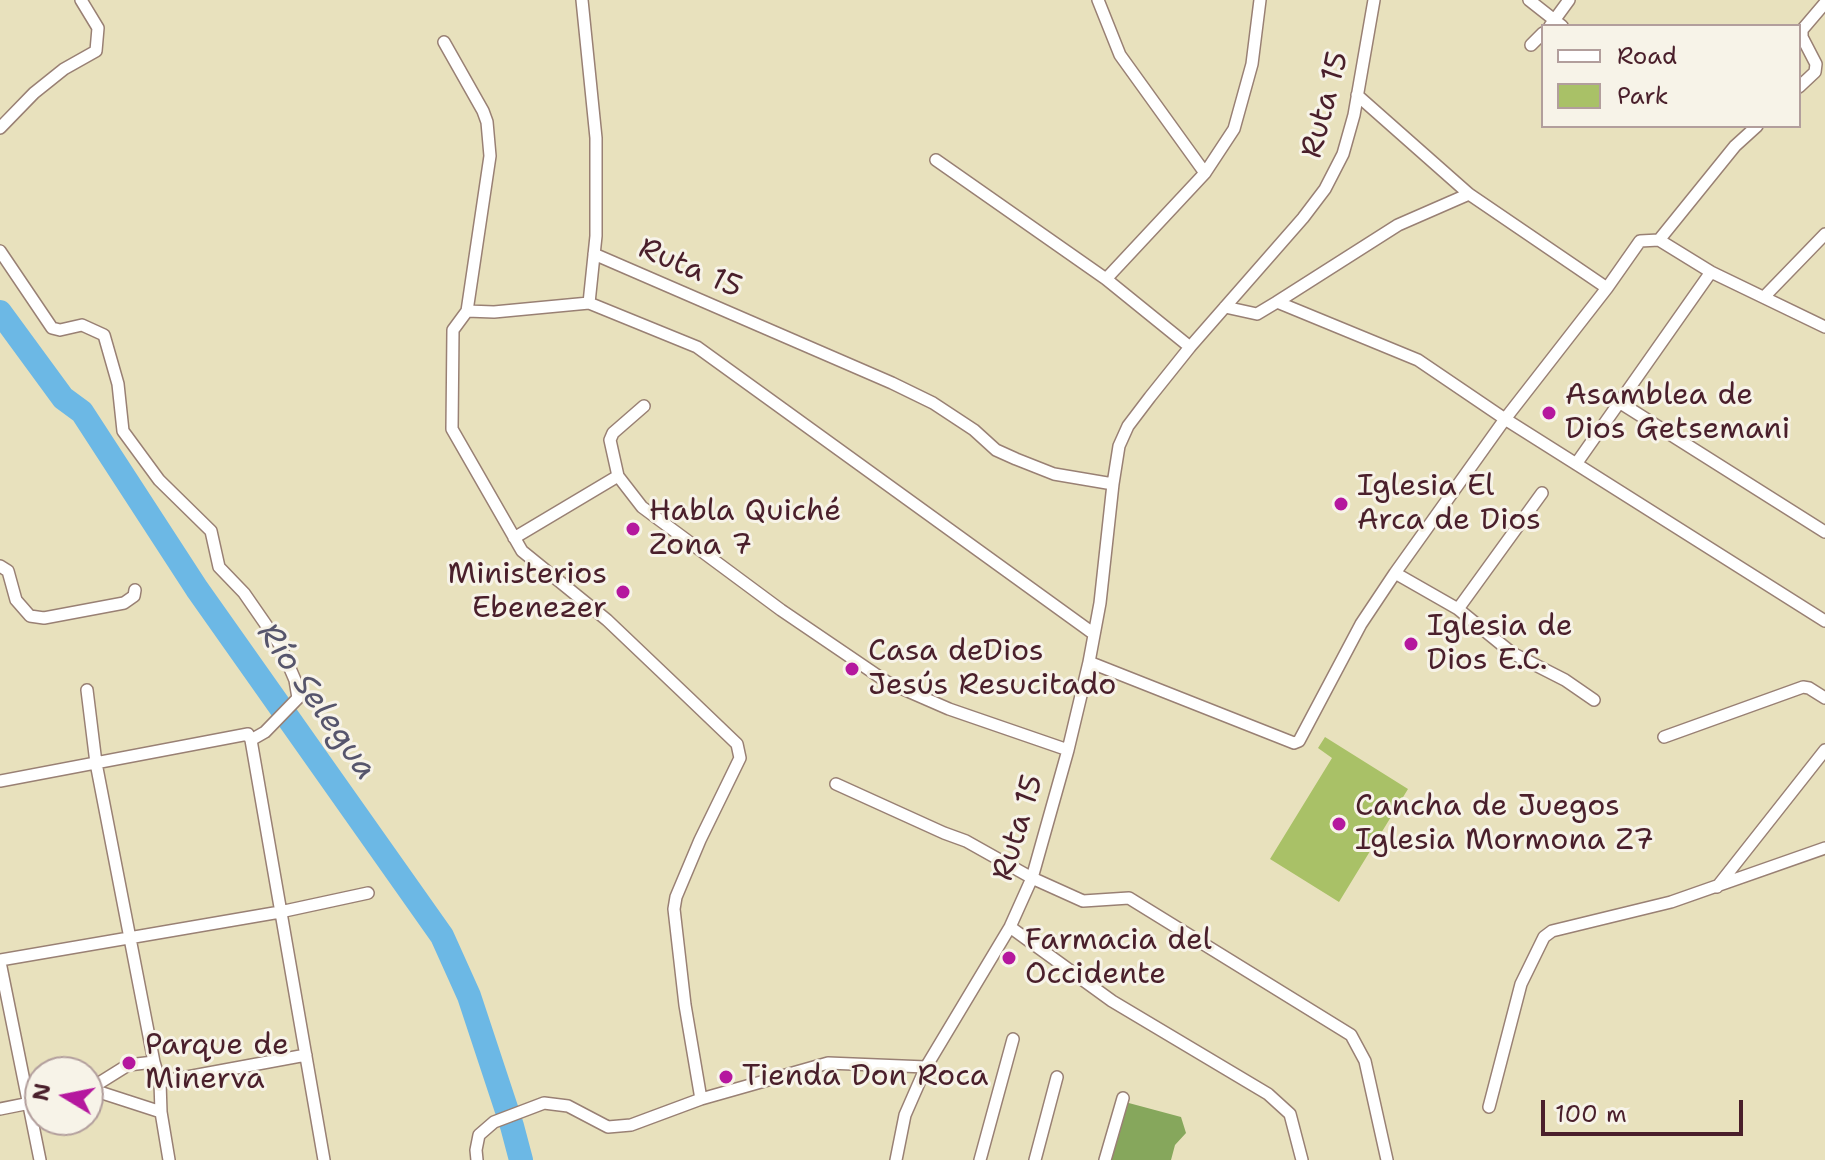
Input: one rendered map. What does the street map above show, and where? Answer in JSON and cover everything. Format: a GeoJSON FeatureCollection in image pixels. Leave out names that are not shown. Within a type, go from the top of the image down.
{"type":"FeatureCollection","features":[{"type":"Feature","properties":{"kind":"street"},"geometry":{"type":"LineString","coordinates":[[0,128],[44,85],[64,69],[96,51],[98,28],[81,0]]}},
{"type":"Feature","properties":{"kind":"street"},"geometry":{"type":"LineString","coordinates":[[582,0],[596,138],[594,254],[589,303]]}},
{"type":"Feature","properties":{"kind":"street"},"geometry":{"type":"LineString","coordinates":[[1098,0],[1120,55],[1205,173]]}},
{"type":"Feature","properties":{"kind":"street"},"geometry":{"type":"LineString","coordinates":[[1106,279],[1205,173],[1234,129],[1252,64],[1260,0]]}},
{"type":"Feature","properties":{"kind":"street","name":"Ruta 15"},"geometry":{"type":"LineString","coordinates":[[896,1160],[905,1115],[926,1067],[1010,927],[1032,878],[1089,662],[1100,603],[1119,446],[1128,426],[1190,347],[1325,189],[1343,154],[1374,0]]}},
{"type":"Feature","properties":{"kind":"street"},"geometry":{"type":"LineString","coordinates":[[1529,0],[1556,24],[1569,0]]}},
{"type":"Feature","properties":{"kind":"street"},"geometry":{"type":"LineString","coordinates":[[1801,85],[1815,72],[1816,64],[1801,30],[1825,3]]}},
{"type":"Feature","properties":{"kind":"street"},"geometry":{"type":"LineString","coordinates":[[1531,45],[1541,35]]}},
{"type":"Feature","properties":{"kind":"street"},"geometry":{"type":"LineString","coordinates":[[444,42],[483,111],[490,156],[467,311],[453,330],[452,429],[522,551],[607,620],[737,744],[740,758],[697,848],[674,909],[685,1005],[701,1099]]}},
{"type":"Feature","properties":{"kind":"street"},"geometry":{"type":"LineString","coordinates":[[1357,95],[1469,194],[1607,288]]}},
{"type":"Feature","properties":{"kind":"street"},"geometry":{"type":"LineString","coordinates":[[1659,240],[1735,146],[1755,128]]}},
{"type":"Feature","properties":{"kind":"street"},"geometry":{"type":"LineString","coordinates":[[936,160],[1106,279],[1190,347]]}},
{"type":"Feature","properties":{"kind":"street"},"geometry":{"type":"LineString","coordinates":[[1225,307],[1257,314],[1398,225],[1469,194]]}},
{"type":"Feature","properties":{"kind":"street"},"geometry":{"type":"LineString","coordinates":[[1764,297],[1825,234]]}},
{"type":"Feature","properties":{"kind":"street"},"geometry":{"type":"LineString","coordinates":[[1089,662],[1294,743],[1299,741],[1361,624],[1395,573],[1505,419],[1640,241],[1659,240],[1711,272],[1825,327]]}},
{"type":"Feature","properties":{"kind":"street"},"geometry":{"type":"LineString","coordinates":[[0,251],[52,328],[60,330],[82,325],[104,335],[118,384],[123,431],[159,480],[211,531],[219,567],[244,593],[280,645],[295,680],[298,698],[265,732],[251,740]]}},
{"type":"Feature","properties":{"kind":"street","name":"Ruta 15"},"geometry":{"type":"LineString","coordinates":[[594,254],[892,383],[933,403],[1006,454],[1054,474],[1113,484]]}},
{"type":"Feature","properties":{"kind":"street"},"geometry":{"type":"LineString","coordinates":[[1576,464],[1711,272]]}},
{"type":"Feature","properties":{"kind":"street"},"geometry":{"type":"LineString","coordinates":[[1277,302],[1418,360],[1505,419],[1825,621]]}},
{"type":"Feature","properties":{"kind":"street"},"geometry":{"type":"LineString","coordinates":[[467,311],[494,312],[589,303],[697,347],[1094,634]]}},
{"type":"Feature","properties":{"kind":"street"},"geometry":{"type":"LineString","coordinates":[[1619,402],[1825,532]]}},
{"type":"Feature","properties":{"kind":"street"},"geometry":{"type":"LineString","coordinates":[[644,406],[613,433],[611,446],[618,476],[642,507],[677,535],[887,682],[949,709],[1068,750]]}},
{"type":"Feature","properties":{"kind":"street"},"geometry":{"type":"LineString","coordinates":[[514,538],[618,476]]}},
{"type":"Feature","properties":{"kind":"street"},"geometry":{"type":"LineString","coordinates":[[1458,609],[1542,493]]}},
{"type":"Feature","properties":{"kind":"street"},"geometry":{"type":"LineString","coordinates":[[0,566],[8,571],[16,600],[30,616],[44,618],[124,603],[134,596],[135,590]]}},
{"type":"Feature","properties":{"kind":"street"},"geometry":{"type":"LineString","coordinates":[[1395,573],[1458,609],[1512,653],[1565,680],[1594,700]]}},
{"type":"Feature","properties":{"kind":"street"},"geometry":{"type":"LineString","coordinates":[[1664,737],[1803,687],[1825,698]]}},
{"type":"Feature","properties":{"kind":"street"},"geometry":{"type":"LineString","coordinates":[[87,690],[96,763],[160,1082],[161,1112],[169,1160]]}},
{"type":"Feature","properties":{"kind":"street"},"geometry":{"type":"LineString","coordinates":[[0,781],[248,734],[324,1160]]}},
{"type":"Feature","properties":{"kind":"street"},"geometry":{"type":"LineString","coordinates":[[1717,887],[1825,750]]}},
{"type":"Feature","properties":{"kind":"street"},"geometry":{"type":"LineString","coordinates":[[836,784],[966,841],[1032,878],[1083,901],[1129,898],[1351,1035],[1365,1061],[1387,1160]]}},
{"type":"Feature","properties":{"kind":"street"},"geometry":{"type":"LineString","coordinates":[[1489,1107],[1521,984],[1544,937],[1552,931],[1634,913],[1717,887],[1825,848]]}},
{"type":"Feature","properties":{"kind":"street"},"geometry":{"type":"LineString","coordinates":[[24,1061],[0,961],[280,912],[368,893]]}},
{"type":"Feature","properties":{"kind":"street"},"geometry":{"type":"LineString","coordinates":[[1010,927],[1112,1001],[1268,1094],[1290,1114],[1302,1160]]}},
{"type":"Feature","properties":{"kind":"street"},"geometry":{"type":"LineString","coordinates":[[980,1160],[1013,1039]]}},
{"type":"Feature","properties":{"kind":"street"},"geometry":{"type":"LineString","coordinates":[[160,1082],[306,1055]]}},
{"type":"Feature","properties":{"kind":"street"},"geometry":{"type":"LineString","coordinates":[[104,1080],[128,1065],[154,1062]]}},
{"type":"Feature","properties":{"kind":"street"},"geometry":{"type":"LineString","coordinates":[[477,1160],[479,1135],[494,1122],[544,1103],[568,1106],[608,1127],[631,1125],[701,1099],[828,1063],[926,1067]]}},
{"type":"Feature","properties":{"kind":"street"},"geometry":{"type":"LineString","coordinates":[[1035,1160],[1057,1077]]}},
{"type":"Feature","properties":{"kind":"street"},"geometry":{"type":"LineString","coordinates":[[104,1095],[161,1112]]}},
{"type":"Feature","properties":{"kind":"street"},"geometry":{"type":"LineString","coordinates":[[1105,1160],[1123,1098]]}},
{"type":"Feature","properties":{"kind":"street"},"geometry":{"type":"LineString","coordinates":[[0,1109],[24,1104]]}},
{"type":"Feature","properties":{"kind":"street"},"geometry":{"type":"LineString","coordinates":[[38,1136],[40,1160]]}},
{"type":"Feature","properties":{"kind":"green space","name":"Cancha de Juegos Iglesia Mormona Z7"},"geometry":{"type":"Polygon","coordinates":[[[1325,737],[1408,789],[1339,902],[1270,859],[1332,758],[1318,748],[1325,737]]]}},
{"type":"Feature","properties":{"kind":"green space"},"geometry":{"type":"Polygon","coordinates":[[[1125,1102],[1181,1117],[1186,1133],[1175,1145],[1171,1160],[1109,1160],[1125,1102]]]}},
{"type":"Feature","properties":{"kind":"waterway","name":"Río Selegua"},"geometry":{"type":"LineString","coordinates":[[0,312],[63,398],[82,412],[197,589],[442,936],[469,996],[521,1160]]}},
{"type":"Feature","properties":{"kind":"place","name":"Asamblea de Dios Getsemani"},"geometry":{"type":"Point","coordinates":[1549,413]}},
{"type":"Feature","properties":{"kind":"place","name":"Iglesia El Arca de Dios"},"geometry":{"type":"Point","coordinates":[1341,504]}},
{"type":"Feature","properties":{"kind":"place","name":"Habla Quiché Zona 7"},"geometry":{"type":"Point","coordinates":[633,529]}},
{"type":"Feature","properties":{"kind":"place","name":"Ministerios Ebenezer"},"geometry":{"type":"Point","coordinates":[623,592]}},
{"type":"Feature","properties":{"kind":"place","name":"Iglesia de Dios E.C."},"geometry":{"type":"Point","coordinates":[1411,644]}},
{"type":"Feature","properties":{"kind":"place","name":"Casa deDios Jesús Resucitado"},"geometry":{"type":"Point","coordinates":[852,669]}},
{"type":"Feature","properties":{"kind":"place","name":"Cancha de Juegos Iglesia Mormona Z7"},"geometry":{"type":"Point","coordinates":[1339,824]}},
{"type":"Feature","properties":{"kind":"place","name":"Farmacia del Occidente"},"geometry":{"type":"Point","coordinates":[1009,958]}},
{"type":"Feature","properties":{"kind":"place","name":"Parque de Minerva"},"geometry":{"type":"Point","coordinates":[129,1063]}},
{"type":"Feature","properties":{"kind":"place","name":"Tienda Don Roca"},"geometry":{"type":"Point","coordinates":[726,1077]}}]}
